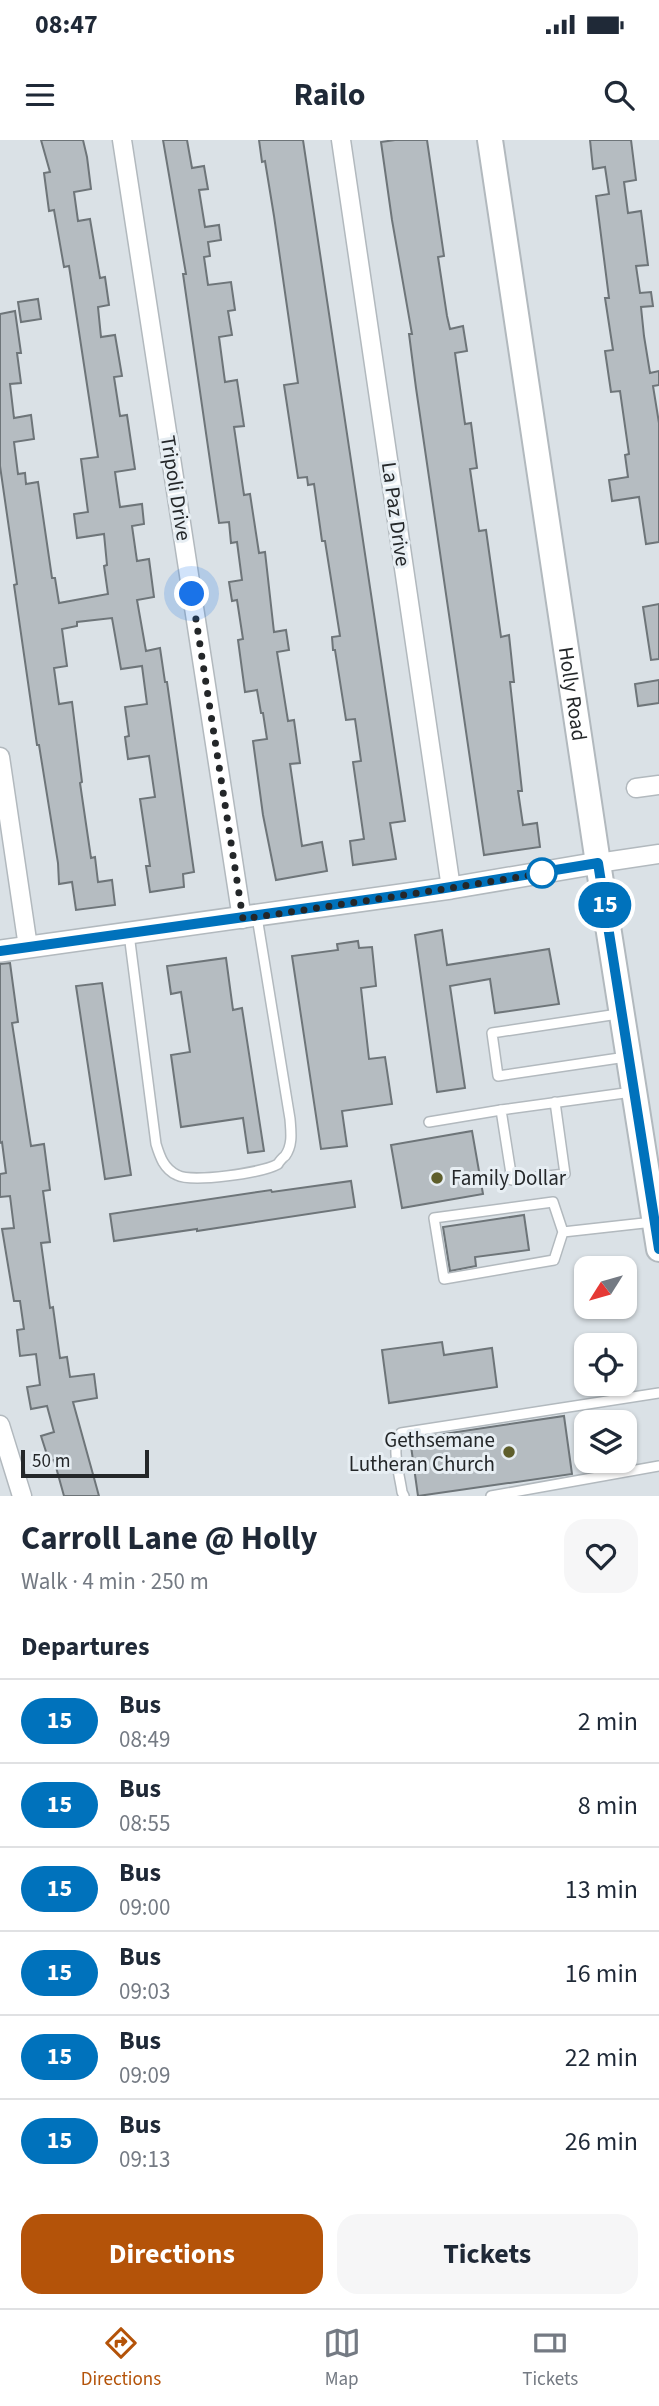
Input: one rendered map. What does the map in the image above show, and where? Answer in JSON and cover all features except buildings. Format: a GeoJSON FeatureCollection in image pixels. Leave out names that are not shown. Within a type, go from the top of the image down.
{"type":"FeatureCollection","features":[{"type":"Feature","properties":{"kind":"main road","name":"Holly Road"},"geometry":{"type":"LineString","coordinates":[[490,140],[598,863],[659,1249]]}},
{"type":"Feature","properties":{"kind":"street","name":"Tripoli Drive"},"geometry":{"type":"LineString","coordinates":[[122,140],[250,918]]}},
{"type":"Feature","properties":{"kind":"street","name":"La Paz Drive"},"geometry":{"type":"LineString","coordinates":[[341,140],[451,888]]}},
{"type":"Feature","properties":{"kind":"street"},"geometry":{"type":"LineString","coordinates":[[0,757],[28,947]]}},
{"type":"Feature","properties":{"kind":"street"},"geometry":{"type":"LineString","coordinates":[[636,788],[659,785]]}},
{"type":"Feature","properties":{"kind":"street"},"geometry":{"type":"LineString","coordinates":[[0,951],[250,918],[659,853]]}},
{"type":"Feature","properties":{"kind":"street"},"geometry":{"type":"LineString","coordinates":[[0,1425],[22,1496]]}},
{"type":"Feature","properties":{"kind":"lane"},"geometry":{"type":"LineString","coordinates":[[128,934],[156,1144],[162,1160],[168,1170],[179,1176],[199,1178],[248,1172],[278,1164],[290,1147],[291,1138],[290,1119],[250,918]]}},
{"type":"Feature","properties":{"kind":"lane"},"geometry":{"type":"LineString","coordinates":[[622,1013],[492,1033],[493,1044],[498,1076],[628,1057]]}},
{"type":"Feature","properties":{"kind":"lane"},"geometry":{"type":"LineString","coordinates":[[429,1122],[634,1091]]}},
{"type":"Feature","properties":{"kind":"lane"},"geometry":{"type":"LineString","coordinates":[[501,1110],[512,1180],[565,1174],[555,1102]]}},
{"type":"Feature","properties":{"kind":"lane"},"geometry":{"type":"LineString","coordinates":[[553,1202],[563,1232],[554,1260],[444,1279],[434,1218],[553,1202]]}},
{"type":"Feature","properties":{"kind":"lane"},"geometry":{"type":"LineString","coordinates":[[563,1232],[655,1222]]}},
{"type":"Feature","properties":{"kind":"lane"},"geometry":{"type":"LineString","coordinates":[[404,1496],[396,1447],[396,1439],[401,1433],[659,1393]]}},
{"type":"Feature","properties":{"kind":"lane"},"geometry":{"type":"LineString","coordinates":[[491,1496],[659,1466]]}},
{"type":"Feature","properties":{"kind":"bus line","name":"15"},"geometry":{"type":"LineString","coordinates":[[0,951],[243,919],[598,863],[659,1249]]}},
{"type":"Feature","properties":{"kind":"place","name":"Family Dollar"},"geometry":{"type":"Point","coordinates":[437,1178]}},
{"type":"Feature","properties":{"kind":"place","name":"Gethsemane Lutheran Church"},"geometry":{"type":"Point","coordinates":[509,1452]}},
{"type":"Feature","properties":{"kind":"route"},"geometry":{"type":"LineString","coordinates":[[192,594],[243,919],[549,872],[542,873]]}}]}
